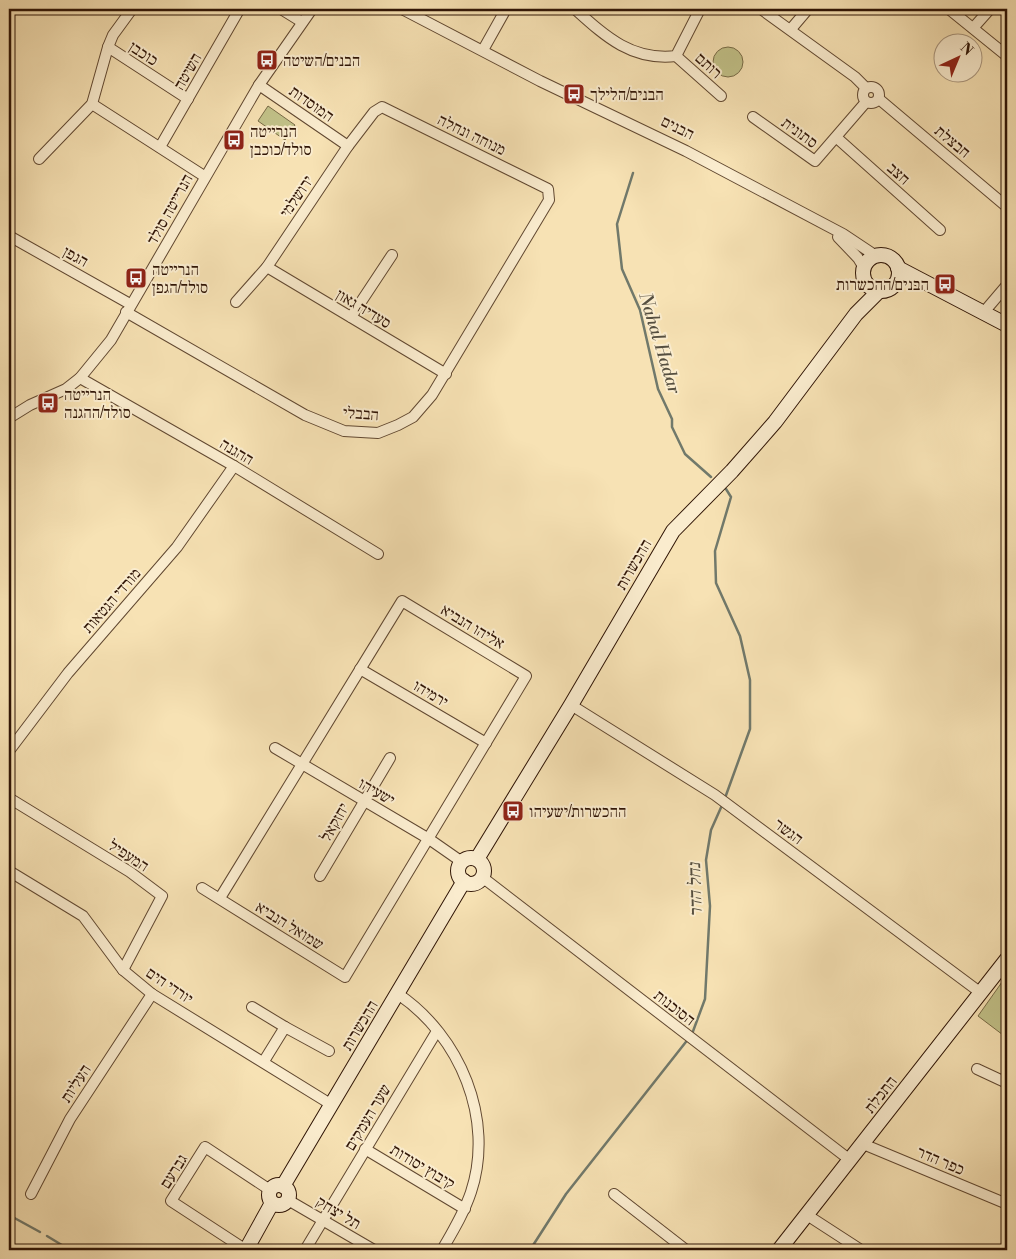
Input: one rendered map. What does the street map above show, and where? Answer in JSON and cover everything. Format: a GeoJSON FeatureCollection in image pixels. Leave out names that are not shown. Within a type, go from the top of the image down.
{"type":"FeatureCollection","features":[{"type":"Feature","properties":{"kind":"street"},"geometry":{"type":"LineString","coordinates":[[108,47],[113,35],[132,9]]}},
{"type":"Feature","properties":{"kind":"street"},"geometry":{"type":"LineString","coordinates":[[281,9],[302,22]]}},
{"type":"Feature","properties":{"kind":"street"},"geometry":{"type":"LineString","coordinates":[[259,85],[312,9]]}},
{"type":"Feature","properties":{"kind":"street","name":"הבנים"},"geometry":{"type":"LineString","coordinates":[[402,9],[686,150],[829,227],[876,256]]}},
{"type":"Feature","properties":{"kind":"street"},"geometry":{"type":"LineString","coordinates":[[482,50],[506,9]]}},
{"type":"Feature","properties":{"kind":"street"},"geometry":{"type":"LineString","coordinates":[[575,9],[605,36],[643,55],[657,58],[676,56],[700,9]]}},
{"type":"Feature","properties":{"kind":"street"},"geometry":{"type":"LineString","coordinates":[[761,9],[855,77],[866,88],[877,89],[879,99],[874,103],[866,102],[862,96],[866,88]]}},
{"type":"Feature","properties":{"kind":"street"},"geometry":{"type":"LineString","coordinates":[[790,29],[808,9]]}},
{"type":"Feature","properties":{"kind":"street"},"geometry":{"type":"LineString","coordinates":[[949,9],[974,27],[1007,56]]}},
{"type":"Feature","properties":{"kind":"street"},"geometry":{"type":"LineString","coordinates":[[974,27],[990,9]]}},
{"type":"Feature","properties":{"kind":"street","name":"השיטה"},"geometry":{"type":"LineString","coordinates":[[160,147],[239,10]]}},
{"type":"Feature","properties":{"kind":"street","name":"כוכבן"},"geometry":{"type":"LineString","coordinates":[[40,158],[92,104],[108,47],[188,99]]}},
{"type":"Feature","properties":{"kind":"street","name":"רותם"},"geometry":{"type":"LineString","coordinates":[[676,56],[721,96]]}},
{"type":"Feature","properties":{"kind":"street","name":"המוסדות"},"geometry":{"type":"LineString","coordinates":[[259,85],[348,146]]}},
{"type":"Feature","properties":{"kind":"street","name":"הנרייטה סולד"},"geometry":{"type":"LineString","coordinates":[[9,418],[30,405],[66,389],[80,378],[110,340],[204,176],[259,85]]}},
{"type":"Feature","properties":{"kind":"street","name":"חבצלת"},"geometry":{"type":"LineString","coordinates":[[879,99],[1007,207]]}},
{"type":"Feature","properties":{"kind":"street","name":"סתונית"},"geometry":{"type":"LineString","coordinates":[[753,117],[815,161],[837,138],[866,102]]}},
{"type":"Feature","properties":{"kind":"street"},"geometry":{"type":"LineString","coordinates":[[92,104],[204,176]]}},
{"type":"Feature","properties":{"kind":"street","name":"ירושלמי"},"geometry":{"type":"LineString","coordinates":[[236,302],[266,267],[348,146],[374,112],[382,106]]}},
{"type":"Feature","properties":{"kind":"street","name":"מנוחה ונחלה"},"geometry":{"type":"LineString","coordinates":[[382,106],[548,189]]}},
{"type":"Feature","properties":{"kind":"street","name":"חצב"},"geometry":{"type":"LineString","coordinates":[[837,138],[940,230]]}},
{"type":"Feature","properties":{"kind":"street","name":"הבבלי"},"geometry":{"type":"LineString","coordinates":[[128,308],[305,415],[344,431],[378,433],[413,417],[432,395],[549,200],[548,189]]}},
{"type":"Feature","properties":{"kind":"street","name":"הבנים"},"geometry":{"type":"LineString","coordinates":[[829,227],[864,268]]}},
{"type":"Feature","properties":{"kind":"street","name":"הגפן"},"geometry":{"type":"LineString","coordinates":[[9,239],[11,236],[128,308]]}},
{"type":"Feature","properties":{"kind":"street"},"geometry":{"type":"LineString","coordinates":[[351,317],[392,255]]}},
{"type":"Feature","properties":{"kind":"street"},"geometry":{"type":"LineString","coordinates":[[898,268],[895,283],[889,289],[880,290],[870,287],[866,283],[864,268],[868,260],[876,256],[891,258],[898,268],[936,286],[1007,325]]}},
{"type":"Feature","properties":{"kind":"street","name":"סעדיה גאון"},"geometry":{"type":"LineString","coordinates":[[266,267],[446,374]]}},
{"type":"Feature","properties":{"kind":"street","name":"ההכשרות"},"geometry":{"type":"LineString","coordinates":[[856,314],[866,283]]}},
{"type":"Feature","properties":{"kind":"street"},"geometry":{"type":"LineString","coordinates":[[895,283],[936,286]]}},
{"type":"Feature","properties":{"kind":"street"},"geometry":{"type":"LineString","coordinates":[[984,312],[1007,285]]}},
{"type":"Feature","properties":{"kind":"street","name":"ההכשרות"},"geometry":{"type":"LineString","coordinates":[[477,859],[571,705],[673,531],[732,471],[775,422],[856,314],[880,290]]}},
{"type":"Feature","properties":{"kind":"street","name":"ההגנה"},"geometry":{"type":"LineString","coordinates":[[80,378],[234,466],[378,554]]}},
{"type":"Feature","properties":{"kind":"street","name":"מורדי הגטאות"},"geometry":{"type":"LineString","coordinates":[[9,751],[68,673],[176,547],[234,466]]}},
{"type":"Feature","properties":{"kind":"street","name":"אליהו הנביא"},"geometry":{"type":"LineString","coordinates":[[220,898],[402,601],[526,676],[345,977]]}},
{"type":"Feature","properties":{"kind":"street","name":"ירמיהו"},"geometry":{"type":"LineString","coordinates":[[360,669],[486,744]]}},
{"type":"Feature","properties":{"kind":"street","name":"הגשר"},"geometry":{"type":"LineString","coordinates":[[571,705],[715,795],[981,993]]}},
{"type":"Feature","properties":{"kind":"street","name":"ישעיהו"},"geometry":{"type":"LineString","coordinates":[[275,748],[429,839],[462,862]]}},
{"type":"Feature","properties":{"kind":"street","name":"יחזקאל"},"geometry":{"type":"LineString","coordinates":[[320,876],[390,758]]}},
{"type":"Feature","properties":{"kind":"street","name":"המעפיל"},"geometry":{"type":"LineString","coordinates":[[9,798],[130,872],[162,896],[123,970]]}},
{"type":"Feature","properties":{"kind":"street"},"geometry":{"type":"LineString","coordinates":[[468,858],[477,859],[483,865],[482,877],[476,882],[464,881],[459,870],[462,862],[468,858]]}},
{"type":"Feature","properties":{"kind":"street","name":"יורדי הים"},"geometry":{"type":"LineString","coordinates":[[9,871],[83,916],[123,970],[152,994],[332,1104]]}},
{"type":"Feature","properties":{"kind":"street","name":"הסוכנות"},"geometry":{"type":"LineString","coordinates":[[482,877],[850,1160]]}},
{"type":"Feature","properties":{"kind":"street","name":"ההכשרות"},"geometry":{"type":"LineString","coordinates":[[246,1250],[275,1193],[332,1104],[464,881]]}},
{"type":"Feature","properties":{"kind":"street","name":"שמואל הנביא"},"geometry":{"type":"LineString","coordinates":[[202,888],[345,977]]}},
{"type":"Feature","properties":{"kind":"street","name":"התכלת"},"geometry":{"type":"LineString","coordinates":[[779,1250],[1007,959]]}},
{"type":"Feature","properties":{"kind":"street","name":"העליות"},"geometry":{"type":"LineString","coordinates":[[31,1194],[70,1119],[152,994]]}},
{"type":"Feature","properties":{"kind":"street"},"geometry":{"type":"LineString","coordinates":[[398,994],[412,1004],[437,1031],[460,1065],[470,1089],[475,1110],[478,1152],[472,1191],[465,1209],[442,1250]]}},
{"type":"Feature","properties":{"kind":"street"},"geometry":{"type":"LineString","coordinates":[[252,1007],[329,1051]]}},
{"type":"Feature","properties":{"kind":"street"},"geometry":{"type":"LineString","coordinates":[[264,1062],[285,1027]]}},
{"type":"Feature","properties":{"kind":"street","name":"שער העמקים"},"geometry":{"type":"LineString","coordinates":[[305,1250],[437,1031]]}},
{"type":"Feature","properties":{"kind":"street"},"geometry":{"type":"LineString","coordinates":[[977,1069],[1007,1083]]}},
{"type":"Feature","properties":{"kind":"street","name":"כפר הדר"},"geometry":{"type":"LineString","coordinates":[[863,1144],[1007,1204]]}},
{"type":"Feature","properties":{"kind":"street","name":"גברעם"},"geometry":{"type":"LineString","coordinates":[[246,1250],[171,1201],[205,1147],[275,1193]]}},
{"type":"Feature","properties":{"kind":"street","name":"קיבוץ יסודות"},"geometry":{"type":"LineString","coordinates":[[365,1149],[465,1209]]}},
{"type":"Feature","properties":{"kind":"street"},"geometry":{"type":"LineString","coordinates":[[275,1193],[282,1205],[288,1200]]}},
{"type":"Feature","properties":{"kind":"street"},"geometry":{"type":"LineString","coordinates":[[614,1194],[686,1250]]}},
{"type":"Feature","properties":{"kind":"street","name":"תל יצחק"},"geometry":{"type":"LineString","coordinates":[[288,1200],[374,1250]]}},
{"type":"Feature","properties":{"kind":"street"},"geometry":{"type":"LineString","coordinates":[[807,1215],[861,1250]]}},
{"type":"Feature","properties":{"kind":"green space"},"geometry":{"type":"Polygon","coordinates":[[[728,47],[734,48],[742,56],[742,68],[734,76],[728,77],[722,76],[714,68],[713,62],[714,56],[722,48],[728,47]]]}},
{"type":"Feature","properties":{"kind":"green space"},"geometry":{"type":"Polygon","coordinates":[[[268,106],[295,125],[285,140],[258,121],[268,106]]]}},
{"type":"Feature","properties":{"kind":"green space"},"geometry":{"type":"Polygon","coordinates":[[[1007,975],[1007,1038],[978,1016],[1007,975]]]}},
{"type":"Feature","properties":{"kind":"waterway","name":"Nahal Hadar"},"geometry":{"type":"LineString","coordinates":[[633,173],[617,224],[622,269],[640,310],[658,389],[672,419],[672,427],[685,454],[711,477]]}},
{"type":"Feature","properties":{"kind":"waterway","name":"נחל הדר"},"geometry":{"type":"LineString","coordinates":[[725,798],[750,729],[750,680],[740,636],[716,583],[715,551],[731,497],[726,489]]}},
{"type":"Feature","properties":{"kind":"waterway","name":"נחל הדר"},"geometry":{"type":"LineString","coordinates":[[692,1034],[705,999],[710,906],[706,860],[711,830],[723,803]]}},
{"type":"Feature","properties":{"kind":"waterway","name":"נחל הדר"},"geometry":{"type":"LineString","coordinates":[[530,1250],[566,1194],[689,1038]]}},
{"type":"Feature","properties":{"kind":"waterway"},"geometry":{"type":"LineString","coordinates":[[9,1215],[40,1232]]}},
{"type":"Feature","properties":{"kind":"waterway"},"geometry":{"type":"LineString","coordinates":[[47,1236],[70,1250]]}},
{"type":"Feature","properties":{"kind":"place","name":"הבנים/השיטה"},"geometry":{"type":"Point","coordinates":[267,60]}},
{"type":"Feature","properties":{"kind":"place","name":"הבנים/הלילך"},"geometry":{"type":"Point","coordinates":[574,94]}},
{"type":"Feature","properties":{"kind":"place","name":"הנרייטה סולד/כוכבן"},"geometry":{"type":"Point","coordinates":[234,140]}},
{"type":"Feature","properties":{"kind":"place","name":"הנרייטה סולד/הגפן"},"geometry":{"type":"Point","coordinates":[136,278]}},
{"type":"Feature","properties":{"kind":"place","name":"הבנים/ההכשרות"},"geometry":{"type":"Point","coordinates":[945,284]}},
{"type":"Feature","properties":{"kind":"place","name":"הנרייטה סולד/ההגנה"},"geometry":{"type":"Point","coordinates":[48,403]}},
{"type":"Feature","properties":{"kind":"place","name":"ההכשרות/ישעיהו"},"geometry":{"type":"Point","coordinates":[513,811]}}]}
